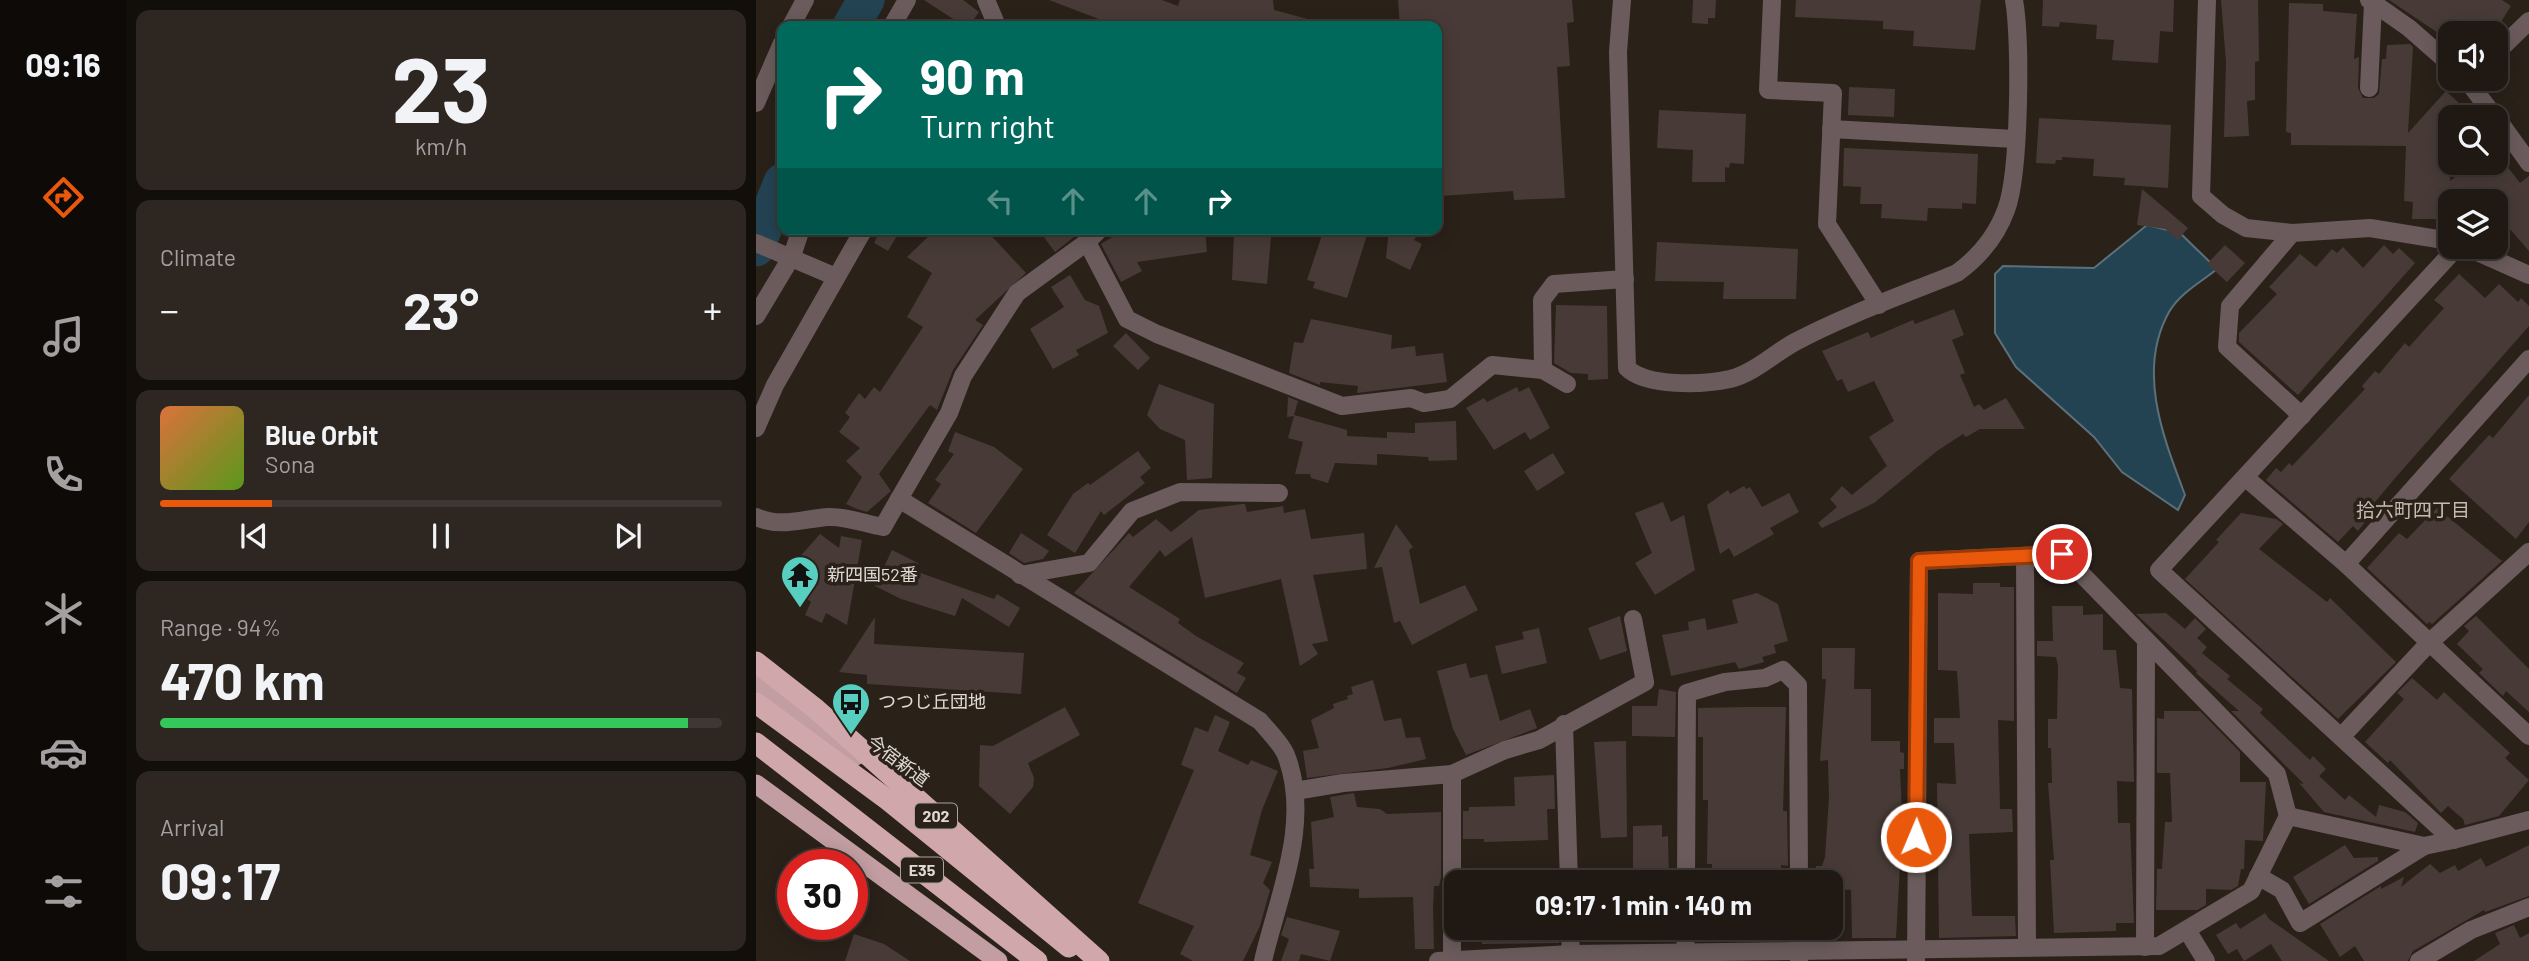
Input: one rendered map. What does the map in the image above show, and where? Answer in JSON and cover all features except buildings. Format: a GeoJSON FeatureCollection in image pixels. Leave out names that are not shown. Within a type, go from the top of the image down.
{"type":"FeatureCollection","features":[{"type":"Feature","properties":{"kind":"highway"},"geometry":{"type":"LineString","coordinates":[[756,662],[816,709],[1099,961]]}},
{"type":"Feature","properties":{"kind":"highway","name":"今宿新道"},"geometry":{"type":"LineString","coordinates":[[756,681],[973,844],[1108,961]]}},
{"type":"Feature","properties":{"kind":"highway","name":"E35"},"geometry":{"type":"LineString","coordinates":[[756,704],[888,800],[1087,961]]}},
{"type":"Feature","properties":{"kind":"highway","name":"E35"},"geometry":{"type":"LineString","coordinates":[[756,743],[1037,961]]}},
{"type":"Feature","properties":{"kind":"highway"},"geometry":{"type":"LineString","coordinates":[[756,784],[998,961]]}},
{"type":"Feature","properties":{"kind":"street"},"geometry":{"type":"LineString","coordinates":[[794,21],[805,0]]}},
{"type":"Feature","properties":{"kind":"street"},"geometry":{"type":"LineString","coordinates":[[895,21],[907,0]]}},
{"type":"Feature","properties":{"kind":"street"},"geometry":{"type":"LineString","coordinates":[[986,0],[990,21]]}},
{"type":"Feature","properties":{"kind":"street"},"geometry":{"type":"LineString","coordinates":[[1622,0],[1618,52],[1627,368],[1636,377],[1670,383],[1728,379],[1745,374],[1794,342],[1957,273],[1975,260],[1992,239],[2006,211],[2012,190],[2015,139],[2014,0]]}},
{"type":"Feature","properties":{"kind":"street"},"geometry":{"type":"LineString","coordinates":[[1772,0],[1768,90],[1833,93],[1827,224],[1878,305]]}},
{"type":"Feature","properties":{"kind":"street"},"geometry":{"type":"LineString","coordinates":[[2207,0],[2201,196],[2222,215],[2246,228],[2292,233],[2370,228],[2438,239]]}},
{"type":"Feature","properties":{"kind":"street"},"geometry":{"type":"LineString","coordinates":[[2371,1],[2409,28],[2438,53]]}},
{"type":"Feature","properties":{"kind":"street"},"geometry":{"type":"LineString","coordinates":[[2369,88],[2371,1]]}},
{"type":"Feature","properties":{"kind":"street"},"geometry":{"type":"LineString","coordinates":[[2508,41],[2529,21]]}},
{"type":"Feature","properties":{"kind":"street"},"geometry":{"type":"LineString","coordinates":[[756,103],[777,55]]}},
{"type":"Feature","properties":{"kind":"street"},"geometry":{"type":"LineString","coordinates":[[1831,129],[2015,139]]}},
{"type":"Feature","properties":{"kind":"street"},"geometry":{"type":"LineString","coordinates":[[2508,135],[2529,163]]}},
{"type":"Feature","properties":{"kind":"street"},"geometry":{"type":"LineString","coordinates":[[2292,233],[2230,306],[2227,347],[2302,416]]}},
{"type":"Feature","properties":{"kind":"street"},"geometry":{"type":"LineString","coordinates":[[756,316],[792,256],[799,235]]}},
{"type":"Feature","properties":{"kind":"street"},"geometry":{"type":"LineString","coordinates":[[756,428],[775,385],[860,235]]}},
{"type":"Feature","properties":{"kind":"street"},"geometry":{"type":"LineString","coordinates":[[756,517],[769,523],[792,523],[830,517],[883,527],[949,413],[963,376],[1017,293],[1093,236],[1127,319],[1157,334],[1342,406],[1411,398],[1424,402],[1450,399],[1492,365],[1543,370],[1567,384]]}},
{"type":"Feature","properties":{"kind":"street"},"geometry":{"type":"LineString","coordinates":[[756,243],[792,256],[836,277]]}},
{"type":"Feature","properties":{"kind":"street"},"geometry":{"type":"LineString","coordinates":[[2446,259],[2159,570],[2453,840]]}},
{"type":"Feature","properties":{"kind":"street"},"geometry":{"type":"LineString","coordinates":[[2493,259],[2529,275]]}},
{"type":"Feature","properties":{"kind":"street"},"geometry":{"type":"LineString","coordinates":[[1543,370],[1542,300],[1554,284],[1625,279]]}},
{"type":"Feature","properties":{"kind":"street"},"geometry":{"type":"LineString","coordinates":[[2346,564],[2529,359]]}},
{"type":"Feature","properties":{"kind":"street"},"geometry":{"type":"LineString","coordinates":[[2246,478],[2346,564],[2529,736]]}},
{"type":"Feature","properties":{"kind":"street"},"geometry":{"type":"LineString","coordinates":[[1020,575],[1089,564],[1132,511],[1180,492],[1279,493]]}},
{"type":"Feature","properties":{"kind":"street"},"geometry":{"type":"LineString","coordinates":[[900,499],[1260,721],[1286,754],[1295,791],[1288,875],[1264,961]]}},
{"type":"Feature","properties":{"kind":"street"},"geometry":{"type":"LineString","coordinates":[[2341,737],[2429,643],[2529,552]]}},
{"type":"Feature","properties":{"kind":"street"},"geometry":{"type":"LineString","coordinates":[[1452,774],[1447,960],[1915,955],[2027,947],[2089,954],[2159,946],[2250,891],[2288,816],[2277,774],[2062,554],[1919,561],[1915,955]]}},
{"type":"Feature","properties":{"kind":"street"},"geometry":{"type":"LineString","coordinates":[[2025,556],[2027,947]]}},
{"type":"Feature","properties":{"kind":"street"},"geometry":{"type":"LineString","coordinates":[[1295,791],[1343,783],[1452,774],[1505,750],[1539,740],[1644,682],[1633,619]]}},
{"type":"Feature","properties":{"kind":"street"},"geometry":{"type":"LineString","coordinates":[[2145,947],[2146,641]]}},
{"type":"Feature","properties":{"kind":"street"},"geometry":{"type":"LineString","coordinates":[[1686,870],[1687,693],[1725,682],[1765,678],[1783,670],[1798,685],[1799,870]]}},
{"type":"Feature","properties":{"kind":"street"},"geometry":{"type":"LineString","coordinates":[[1564,724],[1569,870]]}},
{"type":"Feature","properties":{"kind":"street"},"geometry":{"type":"LineString","coordinates":[[2288,816],[2424,846]]}},
{"type":"Feature","properties":{"kind":"street"},"geometry":{"type":"LineString","coordinates":[[2258,876],[2282,890],[2300,923],[2424,846],[2529,820]]}},
{"type":"Feature","properties":{"kind":"street"},"geometry":{"type":"LineString","coordinates":[[2419,961],[2471,930],[2529,907]]}},
{"type":"Feature","properties":{"kind":"street"},"geometry":{"type":"LineString","coordinates":[[2187,930],[2206,961]]}},
{"type":"Feature","properties":{"kind":"street"},"geometry":{"type":"LineString","coordinates":[[1570,940],[1571,958]]}},
{"type":"Feature","properties":{"kind":"water"},"geometry":{"type":"Polygon","coordinates":[[[2147,225],[2180,233],[2217,269],[2185,294],[2169,312],[2159,335],[2155,358],[2154,381],[2162,428],[2185,495],[2178,510],[2122,472],[2094,437],[2016,367],[1995,333],[1995,274],[2003,266],[2094,268],[2147,225]]]}},
{"type":"Feature","properties":{"kind":"waterway"},"geometry":{"type":"LineString","coordinates":[[854,21],[866,0]]}},
{"type":"Feature","properties":{"kind":"waterway"},"geometry":{"type":"LineString","coordinates":[[756,248],[777,195]]}},
{"type":"Feature","properties":{"kind":"place","name":"新四国52番"},"geometry":{"type":"Point","coordinates":[800,609]}},
{"type":"Feature","properties":{"kind":"place","name":"つつじ丘団地"},"geometry":{"type":"Point","coordinates":[851,736]}},
{"type":"Feature","properties":{"kind":"district","name":"拾六町四丁目"},"geometry":{"type":"Point","coordinates":[2413,510]}},
{"type":"Feature","properties":{"kind":"route"},"geometry":{"type":"LineString","coordinates":[[1916,837],[1919,561],[2062,554]]}}]}
